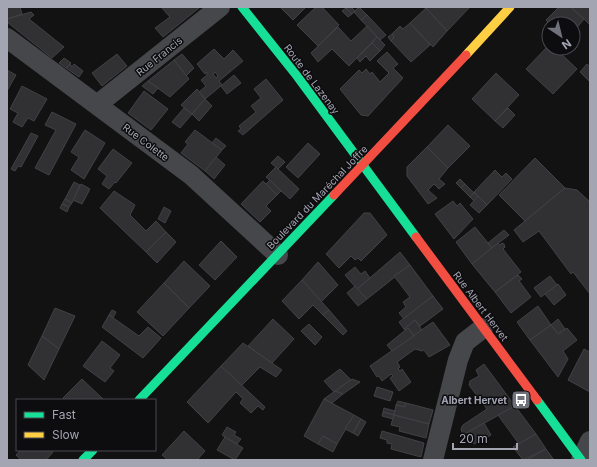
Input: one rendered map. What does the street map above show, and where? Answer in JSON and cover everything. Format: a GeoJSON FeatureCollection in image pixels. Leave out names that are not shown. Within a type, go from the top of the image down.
{"type":"FeatureCollection","features":[{"type":"Feature","properties":{"kind":"street","name":"Rue Francis"},"geometry":{"type":"LineString","coordinates":[[98,104],[220,7]]}},
{"type":"Feature","properties":{"kind":"street","name":"Route de Lazenay"},"geometry":{"type":"LineString","coordinates":[[242,7],[297,76],[362,166]]}},
{"type":"Feature","properties":{"kind":"street","name":"Boulevard du Maréchal Joffre"},"geometry":{"type":"LineString","coordinates":[[140,399],[278,255],[510,7]]}},
{"type":"Feature","properties":{"kind":"street","name":"Rue Colette"},"geometry":{"type":"LineString","coordinates":[[7,38],[98,104],[191,176],[278,255]]}},
{"type":"Feature","properties":{"kind":"street","name":"Rue Albert Hervet"},"geometry":{"type":"LineString","coordinates":[[362,166],[581,460]]}},
{"type":"Feature","properties":{"kind":"street"},"geometry":{"type":"LineString","coordinates":[[433,460],[458,360],[465,342],[483,328]]}},
{"type":"Feature","properties":{"kind":"street"},"geometry":{"type":"LineString","coordinates":[[581,460],[590,441]]}},
{"type":"Feature","properties":{"kind":"street"},"geometry":{"type":"LineString","coordinates":[[83,460],[92,451]]}},
{"type":"Feature","properties":{"kind":"building"},"geometry":{"type":"Polygon","coordinates":[[[7,7],[20,7],[22,14],[7,19],[7,7]]]}},
{"type":"Feature","properties":{"kind":"building"},"geometry":{"type":"Polygon","coordinates":[[[161,7],[199,8],[163,37],[155,28],[170,17],[161,7]]]}},
{"type":"Feature","properties":{"kind":"building"},"geometry":{"type":"Polygon","coordinates":[[[280,7],[306,7],[293,20],[280,7]]]}},
{"type":"Feature","properties":{"kind":"building"},"geometry":{"type":"Polygon","coordinates":[[[316,7],[322,7],[339,25],[318,46],[297,25],[316,7]]]}},
{"type":"Feature","properties":{"kind":"building"},"geometry":{"type":"Polygon","coordinates":[[[344,7],[351,7],[355,11],[352,14],[344,7]]]}},
{"type":"Feature","properties":{"kind":"building"},"geometry":{"type":"Polygon","coordinates":[[[359,7],[367,15],[361,20],[354,12],[359,7]]]}},
{"type":"Feature","properties":{"kind":"building"},"geometry":{"type":"Polygon","coordinates":[[[425,7],[470,7],[447,31],[425,7]]]}},
{"type":"Feature","properties":{"kind":"building"},"geometry":{"type":"Polygon","coordinates":[[[559,7],[571,7],[581,16],[550,16],[559,7]]]}},
{"type":"Feature","properties":{"kind":"building"},"geometry":{"type":"Polygon","coordinates":[[[571,7],[590,7],[590,25],[571,7]]]}},
{"type":"Feature","properties":{"kind":"building"},"geometry":{"type":"Polygon","coordinates":[[[346,8],[352,14],[348,17],[342,11],[346,8]]]}},
{"type":"Feature","properties":{"kind":"building"},"geometry":{"type":"Polygon","coordinates":[[[426,8],[447,31],[433,47],[410,23],[426,8]]]}},
{"type":"Feature","properties":{"kind":"building"},"geometry":{"type":"Polygon","coordinates":[[[31,12],[34,15],[29,19],[64,47],[52,58],[7,22],[7,19],[31,12]]]}},
{"type":"Feature","properties":{"kind":"building"},"geometry":{"type":"Polygon","coordinates":[[[367,15],[386,35],[380,40],[361,20],[367,15]]]}},
{"type":"Feature","properties":{"kind":"building"},"geometry":{"type":"Polygon","coordinates":[[[410,23],[430,45],[411,62],[391,41],[394,37],[392,34],[400,26],[403,29],[410,23]]]}},
{"type":"Feature","properties":{"kind":"building"},"geometry":{"type":"Polygon","coordinates":[[[367,26],[377,37],[349,66],[332,49],[318,62],[311,53],[338,27],[351,41],[367,26]]]}},
{"type":"Feature","properties":{"kind":"building"},"geometry":{"type":"Polygon","coordinates":[[[392,34],[394,37],[391,41],[388,37],[392,34]]]}},
{"type":"Feature","properties":{"kind":"building"},"geometry":{"type":"Polygon","coordinates":[[[377,37],[385,45],[380,51],[372,43],[377,37]]]}},
{"type":"Feature","properties":{"kind":"building"},"geometry":{"type":"Polygon","coordinates":[[[372,43],[380,51],[370,61],[366,56],[360,62],[357,58],[372,43]]]}},
{"type":"Feature","properties":{"kind":"building"},"geometry":{"type":"Polygon","coordinates":[[[214,49],[224,59],[233,50],[243,61],[219,81],[222,85],[205,99],[199,92],[206,86],[201,80],[207,75],[207,72],[205,74],[197,64],[214,49]],[[215,72],[213,74],[216,78],[218,76],[215,72]]]}},
{"type":"Feature","properties":{"kind":"building"},"geometry":{"type":"Polygon","coordinates":[[[387,52],[398,64],[393,68],[403,78],[368,116],[361,115],[340,89],[359,70],[362,73],[366,69],[370,74],[372,72],[380,82],[389,73],[377,61],[387,52]]]}},
{"type":"Feature","properties":{"kind":"building"},"geometry":{"type":"Polygon","coordinates":[[[541,53],[541,56],[563,56],[577,69],[553,94],[526,69],[541,53]]]}},
{"type":"Feature","properties":{"kind":"building"},"geometry":{"type":"Polygon","coordinates":[[[117,54],[127,66],[102,86],[92,73],[117,54]]]}},
{"type":"Feature","properties":{"kind":"building"},"geometry":{"type":"Polygon","coordinates":[[[182,54],[194,68],[186,76],[174,60],[182,54]]]}},
{"type":"Feature","properties":{"kind":"building"},"geometry":{"type":"Polygon","coordinates":[[[64,58],[71,63],[66,68],[59,63],[64,58]]]}},
{"type":"Feature","properties":{"kind":"building"},"geometry":{"type":"Polygon","coordinates":[[[174,60],[189,79],[170,97],[148,81],[174,60]]]}},
{"type":"Feature","properties":{"kind":"building"},"geometry":{"type":"Polygon","coordinates":[[[70,64],[72,67],[74,64],[83,71],[79,77],[66,68],[70,64]]]}},
{"type":"Feature","properties":{"kind":"building"},"geometry":{"type":"Polygon","coordinates":[[[587,64],[590,67],[590,82],[580,72],[587,64]]]}},
{"type":"Feature","properties":{"kind":"building"},"geometry":{"type":"Polygon","coordinates":[[[7,70],[16,75],[7,91],[7,70]]]}},
{"type":"Feature","properties":{"kind":"building"},"geometry":{"type":"Polygon","coordinates":[[[496,73],[519,95],[495,121],[472,99],[496,73]]]}},
{"type":"Feature","properties":{"kind":"building"},"geometry":{"type":"Polygon","coordinates":[[[234,75],[241,83],[227,94],[221,86],[234,75]]]}},
{"type":"Feature","properties":{"kind":"building"},"geometry":{"type":"Polygon","coordinates":[[[266,79],[283,100],[243,135],[238,131],[241,129],[239,126],[256,112],[251,106],[261,98],[254,89],[266,79]]]}},
{"type":"Feature","properties":{"kind":"building"},"geometry":{"type":"Polygon","coordinates":[[[148,81],[158,88],[153,94],[142,86],[148,81]]]}},
{"type":"Feature","properties":{"kind":"building"},"geometry":{"type":"Polygon","coordinates":[[[22,86],[47,99],[34,121],[28,118],[22,127],[13,122],[18,113],[10,109],[22,86]]]}},
{"type":"Feature","properties":{"kind":"building"},"geometry":{"type":"Polygon","coordinates":[[[197,89],[205,99],[192,114],[181,105],[197,89]]]}},
{"type":"Feature","properties":{"kind":"building"},"geometry":{"type":"Polygon","coordinates":[[[144,91],[168,109],[151,130],[128,113],[144,91]]]}},
{"type":"Feature","properties":{"kind":"building"},"geometry":{"type":"Polygon","coordinates":[[[205,99],[212,106],[199,121],[192,114],[205,99]]]}},
{"type":"Feature","properties":{"kind":"building"},"geometry":{"type":"Polygon","coordinates":[[[184,108],[192,114],[180,128],[172,122],[184,108]]]}},
{"type":"Feature","properties":{"kind":"building"},"geometry":{"type":"Polygon","coordinates":[[[508,108],[515,115],[503,128],[495,121],[508,108]]]}},
{"type":"Feature","properties":{"kind":"building"},"geometry":{"type":"Polygon","coordinates":[[[52,112],[76,124],[49,175],[35,168],[56,130],[45,125],[52,112]]]}},
{"type":"Feature","properties":{"kind":"building"},"geometry":{"type":"Polygon","coordinates":[[[448,125],[470,146],[448,168],[427,147],[448,125]]]}},
{"type":"Feature","properties":{"kind":"building"},"geometry":{"type":"Polygon","coordinates":[[[85,130],[105,143],[84,179],[71,170],[79,157],[71,152],[85,130]]]}},
{"type":"Feature","properties":{"kind":"building"},"geometry":{"type":"Polygon","coordinates":[[[195,130],[222,150],[205,171],[181,153],[188,144],[185,142],[195,130]]]}},
{"type":"Feature","properties":{"kind":"building"},"geometry":{"type":"Polygon","coordinates":[[[31,133],[38,136],[21,167],[18,166],[15,171],[11,169],[31,133]]]}},
{"type":"Feature","properties":{"kind":"building"},"geometry":{"type":"Polygon","coordinates":[[[216,138],[226,146],[222,150],[212,143],[216,138]]]}},
{"type":"Feature","properties":{"kind":"building"},"geometry":{"type":"Polygon","coordinates":[[[308,143],[320,154],[298,178],[286,167],[308,143]]]}},
{"type":"Feature","properties":{"kind":"building"},"geometry":{"type":"Polygon","coordinates":[[[427,147],[448,168],[439,179],[445,184],[439,189],[434,184],[428,190],[437,198],[428,204],[407,176],[407,167],[427,147]]]}},
{"type":"Feature","properties":{"kind":"building"},"geometry":{"type":"Polygon","coordinates":[[[113,149],[132,163],[116,183],[115,182],[109,189],[102,184],[107,176],[98,169],[113,149]]]}},
{"type":"Feature","properties":{"kind":"building"},"geometry":{"type":"Polygon","coordinates":[[[278,156],[285,162],[278,169],[271,163],[278,156]]]}},
{"type":"Feature","properties":{"kind":"building"},"geometry":{"type":"Polygon","coordinates":[[[216,157],[225,165],[214,179],[205,171],[216,157]]]}},
{"type":"Feature","properties":{"kind":"building"},"geometry":{"type":"Polygon","coordinates":[[[535,158],[565,188],[525,221],[499,195],[535,158]]]}},
{"type":"Feature","properties":{"kind":"building"},"geometry":{"type":"Polygon","coordinates":[[[276,167],[299,189],[290,199],[266,177],[276,167]]]}},
{"type":"Feature","properties":{"kind":"building"},"geometry":{"type":"Polygon","coordinates":[[[495,170],[502,177],[506,173],[512,179],[487,205],[474,192],[495,170]]]}},
{"type":"Feature","properties":{"kind":"building"},"geometry":{"type":"Polygon","coordinates":[[[460,179],[465,184],[461,188],[456,183],[460,179]]]}},
{"type":"Feature","properties":{"kind":"building"},"geometry":{"type":"Polygon","coordinates":[[[270,180],[281,191],[277,195],[266,184],[270,180]]]}},
{"type":"Feature","properties":{"kind":"building"},"geometry":{"type":"Polygon","coordinates":[[[263,181],[277,195],[266,206],[271,211],[260,222],[241,204],[263,181]]]}},
{"type":"Feature","properties":{"kind":"building"},"geometry":{"type":"Polygon","coordinates":[[[74,182],[80,185],[72,203],[65,199],[74,182]]]}},
{"type":"Feature","properties":{"kind":"building"},"geometry":{"type":"Polygon","coordinates":[[[81,184],[90,189],[82,204],[73,200],[81,184]]]}},
{"type":"Feature","properties":{"kind":"building"},"geometry":{"type":"Polygon","coordinates":[[[465,184],[474,193],[470,197],[461,188],[465,184]]]}},
{"type":"Feature","properties":{"kind":"building"},"geometry":{"type":"Polygon","coordinates":[[[565,188],[577,190],[590,202],[590,294],[573,272],[571,274],[539,231],[523,242],[514,230],[565,188]]]}},
{"type":"Feature","properties":{"kind":"building"},"geometry":{"type":"Polygon","coordinates":[[[114,191],[135,205],[130,215],[146,231],[156,221],[166,232],[146,252],[100,208],[114,191]]]}},
{"type":"Feature","properties":{"kind":"building"},"geometry":{"type":"Polygon","coordinates":[[[474,193],[478,196],[474,201],[470,197],[474,193]]]}},
{"type":"Feature","properties":{"kind":"building"},"geometry":{"type":"Polygon","coordinates":[[[478,196],[487,205],[479,213],[470,205],[478,196]]]}},
{"type":"Feature","properties":{"kind":"building"},"geometry":{"type":"Polygon","coordinates":[[[65,199],[72,203],[69,207],[62,204],[65,199]]]}},
{"type":"Feature","properties":{"kind":"building"},"geometry":{"type":"Polygon","coordinates":[[[453,201],[457,206],[460,203],[473,219],[454,239],[435,214],[453,201]]]}},
{"type":"Feature","properties":{"kind":"building"},"geometry":{"type":"Polygon","coordinates":[[[62,204],[69,207],[67,212],[60,208],[62,204]]]}},
{"type":"Feature","properties":{"kind":"building"},"geometry":{"type":"Polygon","coordinates":[[[164,207],[171,211],[165,223],[158,219],[164,207]]]}},
{"type":"Feature","properties":{"kind":"building"},"geometry":{"type":"Polygon","coordinates":[[[364,213],[370,213],[387,235],[361,261],[358,258],[355,260],[351,256],[339,268],[326,254],[364,213]]]}},
{"type":"Feature","properties":{"kind":"building"},"geometry":{"type":"Polygon","coordinates":[[[475,227],[492,248],[472,264],[456,242],[475,227]]]}},
{"type":"Feature","properties":{"kind":"building"},"geometry":{"type":"Polygon","coordinates":[[[504,230],[509,235],[492,248],[488,243],[504,230]]]}},
{"type":"Feature","properties":{"kind":"building"},"geometry":{"type":"Polygon","coordinates":[[[166,232],[176,242],[157,263],[146,252],[166,232]]]}},
{"type":"Feature","properties":{"kind":"building"},"geometry":{"type":"Polygon","coordinates":[[[221,241],[237,257],[215,280],[199,265],[221,241]]]}},
{"type":"Feature","properties":{"kind":"building"},"geometry":{"type":"Polygon","coordinates":[[[498,243],[500,245],[502,243],[504,244],[505,247],[503,249],[521,272],[495,292],[472,264],[498,243]]]}},
{"type":"Feature","properties":{"kind":"building"},"geometry":{"type":"Polygon","coordinates":[[[400,252],[410,265],[367,299],[357,289],[400,252]]]}},
{"type":"Feature","properties":{"kind":"building"},"geometry":{"type":"Polygon","coordinates":[[[184,261],[210,286],[189,308],[164,283],[184,261]]]}},
{"type":"Feature","properties":{"kind":"building"},"geometry":{"type":"Polygon","coordinates":[[[318,262],[338,285],[321,302],[302,280],[318,262]]]}},
{"type":"Feature","properties":{"kind":"building"},"geometry":{"type":"Polygon","coordinates":[[[410,265],[433,296],[404,319],[399,313],[406,307],[403,302],[410,297],[394,276],[410,265]]]}},
{"type":"Feature","properties":{"kind":"building"},"geometry":{"type":"Polygon","coordinates":[[[355,267],[361,274],[365,271],[370,278],[357,289],[345,275],[355,267]]]}},
{"type":"Feature","properties":{"kind":"building"},"geometry":{"type":"Polygon","coordinates":[[[518,275],[522,279],[519,281],[531,297],[511,313],[495,292],[518,275]]]}},
{"type":"Feature","properties":{"kind":"building"},"geometry":{"type":"Polygon","coordinates":[[[550,276],[557,285],[541,297],[534,288],[550,276]]]}},
{"type":"Feature","properties":{"kind":"building"},"geometry":{"type":"Polygon","coordinates":[[[302,280],[329,310],[323,315],[313,305],[299,319],[282,301],[302,280]]]}},
{"type":"Feature","properties":{"kind":"building"},"geometry":{"type":"Polygon","coordinates":[[[164,283],[189,308],[163,336],[137,312],[164,283]]]}},
{"type":"Feature","properties":{"kind":"building"},"geometry":{"type":"Polygon","coordinates":[[[558,284],[566,295],[554,305],[545,294],[558,284]]]}},
{"type":"Feature","properties":{"kind":"building"},"geometry":{"type":"Polygon","coordinates":[[[355,286],[367,299],[358,306],[347,293],[355,286]]]}},
{"type":"Feature","properties":{"kind":"building"},"geometry":{"type":"Polygon","coordinates":[[[433,296],[443,309],[420,326],[415,320],[404,329],[399,322],[433,296]]]}},
{"type":"Feature","properties":{"kind":"building"},"geometry":{"type":"Polygon","coordinates":[[[538,306],[551,325],[530,340],[517,322],[538,306]]]}},
{"type":"Feature","properties":{"kind":"building"},"geometry":{"type":"Polygon","coordinates":[[[55,308],[75,316],[59,349],[42,336],[55,308]]]}},
{"type":"Feature","properties":{"kind":"building"},"geometry":{"type":"Polygon","coordinates":[[[112,310],[116,312],[113,318],[109,315],[112,310]]]}},
{"type":"Feature","properties":{"kind":"building"},"geometry":{"type":"Polygon","coordinates":[[[329,310],[347,331],[343,335],[323,315],[329,310]]]}},
{"type":"Feature","properties":{"kind":"building"},"geometry":{"type":"Polygon","coordinates":[[[109,315],[139,336],[148,327],[161,338],[143,358],[102,327],[109,315]]]}},
{"type":"Feature","properties":{"kind":"building"},"geometry":{"type":"Polygon","coordinates":[[[273,319],[294,339],[272,363],[248,346],[273,319]]]}},
{"type":"Feature","properties":{"kind":"building"},"geometry":{"type":"Polygon","coordinates":[[[558,319],[565,329],[558,334],[551,325],[558,319]]]}},
{"type":"Feature","properties":{"kind":"building"},"geometry":{"type":"Polygon","coordinates":[[[415,320],[422,330],[414,336],[408,328],[405,330],[404,329],[415,320]]]}},
{"type":"Feature","properties":{"kind":"building"},"geometry":{"type":"Polygon","coordinates":[[[433,322],[450,345],[429,357],[424,350],[422,351],[415,349],[397,362],[400,367],[398,369],[400,371],[402,369],[411,382],[399,391],[390,378],[393,376],[391,374],[382,381],[379,376],[377,377],[370,366],[433,322]]]}},
{"type":"Feature","properties":{"kind":"building"},"geometry":{"type":"Polygon","coordinates":[[[309,324],[322,337],[315,345],[301,331],[309,324]]]}},
{"type":"Feature","properties":{"kind":"building"},"geometry":{"type":"Polygon","coordinates":[[[551,325],[558,334],[567,328],[577,340],[563,351],[568,359],[558,377],[530,340],[551,325]]]}},
{"type":"Feature","properties":{"kind":"building"},"geometry":{"type":"Polygon","coordinates":[[[408,328],[414,336],[392,351],[387,345],[408,328]]]}},
{"type":"Feature","properties":{"kind":"building"},"geometry":{"type":"Polygon","coordinates":[[[42,336],[59,349],[44,380],[28,365],[42,336]]]}},
{"type":"Feature","properties":{"kind":"building"},"geometry":{"type":"Polygon","coordinates":[[[102,341],[120,355],[110,368],[114,371],[105,382],[83,366],[102,341]]]}},
{"type":"Feature","properties":{"kind":"building"},"geometry":{"type":"Polygon","coordinates":[[[243,343],[282,370],[276,377],[260,367],[241,386],[221,366],[243,343]]]}},
{"type":"Feature","properties":{"kind":"building"},"geometry":{"type":"Polygon","coordinates":[[[584,349],[590,352],[590,392],[568,380],[584,349]]]}},
{"type":"Feature","properties":{"kind":"building"},"geometry":{"type":"Polygon","coordinates":[[[484,364],[515,406],[463,435],[461,429],[463,425],[487,409],[469,385],[470,381],[479,376],[476,370],[484,364]]]}},
{"type":"Feature","properties":{"kind":"building"},"geometry":{"type":"Polygon","coordinates":[[[221,366],[265,407],[263,410],[258,406],[251,413],[240,403],[243,399],[236,392],[208,423],[187,402],[221,366]]]}},
{"type":"Feature","properties":{"kind":"building"},"geometry":{"type":"Polygon","coordinates":[[[340,369],[351,380],[334,392],[324,381],[340,369]]]}},
{"type":"Feature","properties":{"kind":"building"},"geometry":{"type":"Polygon","coordinates":[[[82,379],[103,399],[64,399],[63,398],[82,379]]]}},
{"type":"Feature","properties":{"kind":"building"},"geometry":{"type":"Polygon","coordinates":[[[352,379],[360,382],[343,394],[335,391],[352,379]]]}},
{"type":"Feature","properties":{"kind":"building"},"geometry":{"type":"Polygon","coordinates":[[[377,387],[393,392],[390,401],[374,396],[377,387]]]}},
{"type":"Feature","properties":{"kind":"building"},"geometry":{"type":"Polygon","coordinates":[[[335,391],[343,394],[332,403],[324,399],[335,391]]]}},
{"type":"Feature","properties":{"kind":"building"},"geometry":{"type":"Polygon","coordinates":[[[324,399],[354,415],[337,444],[323,436],[318,444],[304,436],[324,399]]]}},
{"type":"Feature","properties":{"kind":"building"},"geometry":{"type":"Polygon","coordinates":[[[398,401],[406,403],[405,407],[396,405],[398,401]]]}},
{"type":"Feature","properties":{"kind":"building"},"geometry":{"type":"Polygon","coordinates":[[[406,403],[433,410],[429,424],[394,415],[396,405],[405,407],[406,403]]]}},
{"type":"Feature","properties":{"kind":"building"},"geometry":{"type":"Polygon","coordinates":[[[515,406],[536,434],[519,444],[498,415],[515,406]]]}},
{"type":"Feature","properties":{"kind":"building"},"geometry":{"type":"Polygon","coordinates":[[[384,408],[395,411],[394,415],[383,412],[384,408]]]}},
{"type":"Feature","properties":{"kind":"building"},"geometry":{"type":"Polygon","coordinates":[[[383,412],[394,415],[393,419],[382,416],[383,412]]]}},
{"type":"Feature","properties":{"kind":"building"},"geometry":{"type":"Polygon","coordinates":[[[354,415],[361,419],[353,433],[345,429],[354,415]]]}},
{"type":"Feature","properties":{"kind":"building"},"geometry":{"type":"Polygon","coordinates":[[[394,415],[429,424],[426,438],[399,431],[400,427],[391,425],[394,415]]]}},
{"type":"Feature","properties":{"kind":"building"},"geometry":{"type":"Polygon","coordinates":[[[361,419],[366,422],[358,436],[353,433],[361,419]]]}},
{"type":"Feature","properties":{"kind":"building"},"geometry":{"type":"Polygon","coordinates":[[[484,423],[491,435],[474,444],[468,432],[484,423]]]}},
{"type":"Feature","properties":{"kind":"building"},"geometry":{"type":"Polygon","coordinates":[[[227,427],[236,432],[234,435],[241,439],[237,444],[222,435],[227,427]]]}},
{"type":"Feature","properties":{"kind":"building"},"geometry":{"type":"Polygon","coordinates":[[[184,431],[205,451],[197,460],[168,460],[162,455],[184,431]]]}},
{"type":"Feature","properties":{"kind":"building"},"geometry":{"type":"Polygon","coordinates":[[[382,431],[424,443],[421,457],[391,449],[392,444],[387,443],[387,440],[380,438],[382,431]]]}},
{"type":"Feature","properties":{"kind":"building"},"geometry":{"type":"Polygon","coordinates":[[[536,434],[546,449],[523,460],[513,447],[536,434]]]}},
{"type":"Feature","properties":{"kind":"building"},"geometry":{"type":"Polygon","coordinates":[[[323,436],[337,444],[333,452],[318,444],[323,436]]]}},
{"type":"Feature","properties":{"kind":"building"},"geometry":{"type":"Polygon","coordinates":[[[225,437],[243,448],[235,460],[217,450],[225,437]]]}},
{"type":"Feature","properties":{"kind":"building"},"geometry":{"type":"Polygon","coordinates":[[[546,449],[554,460],[526,460],[546,449]]]}},
{"type":"Feature","properties":{"kind":"building"},"geometry":{"type":"Polygon","coordinates":[[[20,451],[53,452],[46,460],[21,460],[16,455],[20,451]]]}},
{"type":"Feature","properties":{"kind":"traffic: fast"},"geometry":{"type":"LineString","coordinates":[[242,7],[297,76],[416,237]]}},
{"type":"Feature","properties":{"kind":"traffic: fast"},"geometry":{"type":"LineString","coordinates":[[140,399],[334,195]]}},
{"type":"Feature","properties":{"kind":"traffic: fast"},"geometry":{"type":"LineString","coordinates":[[537,400],[581,460]]}},
{"type":"Feature","properties":{"kind":"traffic: fast"},"geometry":{"type":"LineString","coordinates":[[83,460],[92,451]]}},
{"type":"Feature","properties":{"kind":"traffic: slow"},"geometry":{"type":"LineString","coordinates":[[466,55],[510,7]]}},
{"type":"Feature","properties":{"kind":"traffic: jam"},"geometry":{"type":"LineString","coordinates":[[334,195],[466,55]]}},
{"type":"Feature","properties":{"kind":"traffic: jam"},"geometry":{"type":"LineString","coordinates":[[416,237],[537,400]]}},
{"type":"Feature","properties":{"kind":"place","name":"Albert Hervet"},"geometry":{"type":"Point","coordinates":[521,400]}}]}
